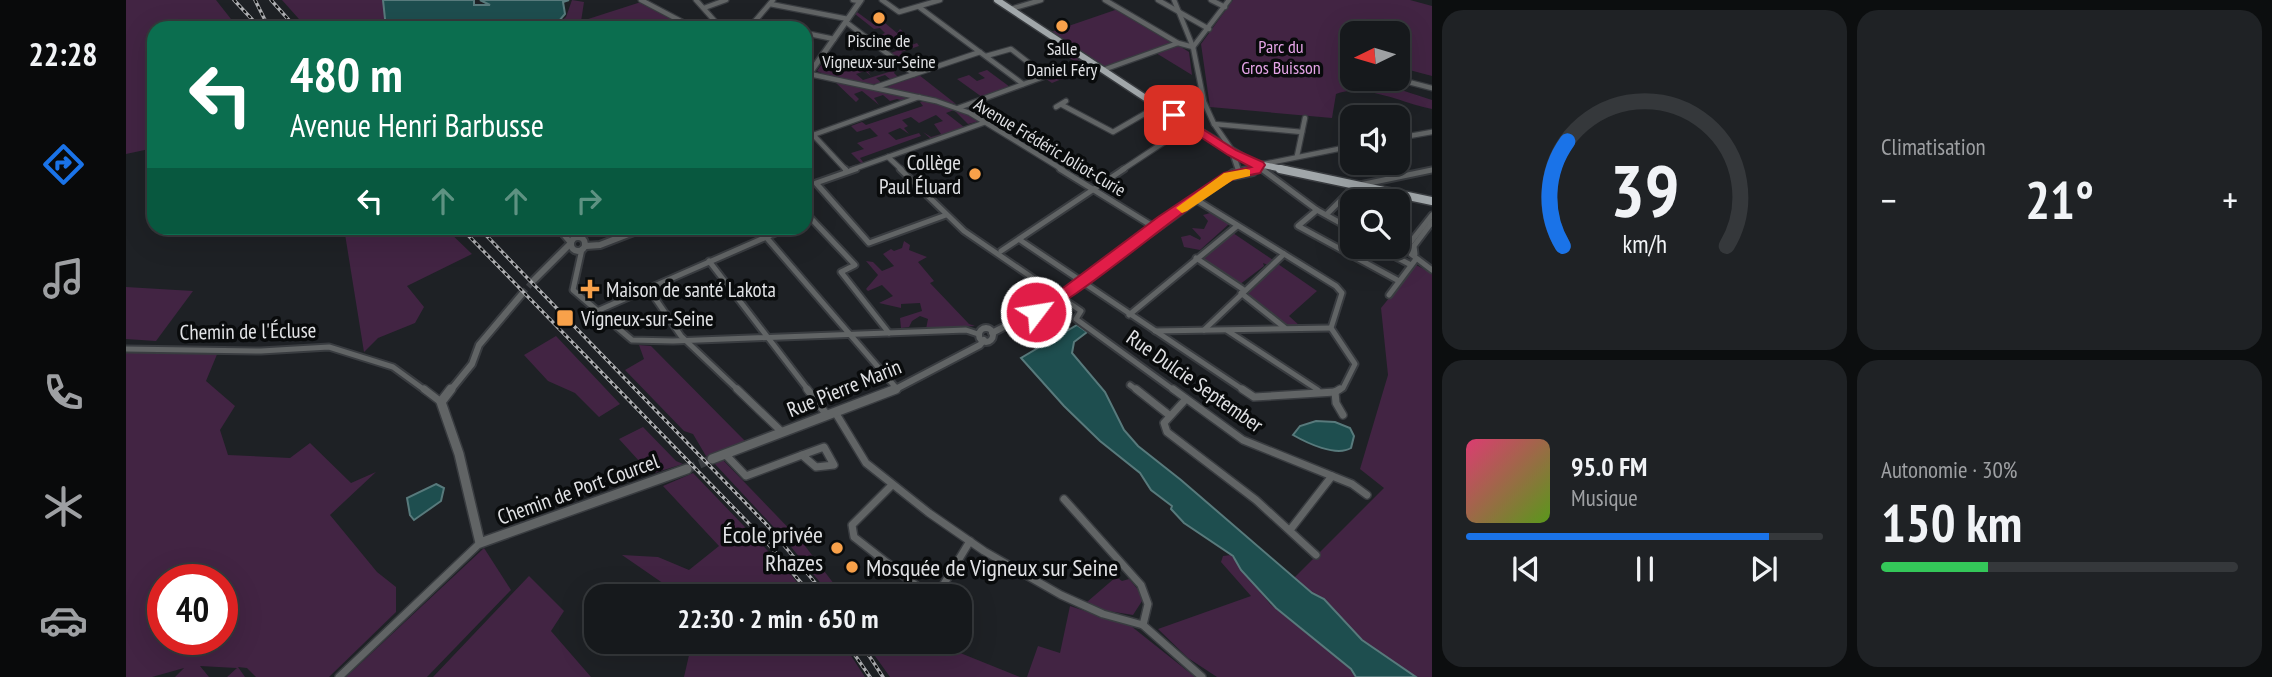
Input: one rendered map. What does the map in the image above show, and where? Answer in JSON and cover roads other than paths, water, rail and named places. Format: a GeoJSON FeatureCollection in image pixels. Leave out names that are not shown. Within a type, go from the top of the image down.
{"type":"FeatureCollection","features":[{"type":"Feature","properties":{"kind":"main road"},"geometry":{"type":"LineString","coordinates":[[997,0],[1236,156],[1259,167],[1429,200]]}},
{"type":"Feature","properties":{"kind":"main road"},"geometry":{"type":"LineString","coordinates":[[1158,106],[1186,127],[1224,146]]}},
{"type":"Feature","properties":{"kind":"main road"},"geometry":{"type":"LineString","coordinates":[[1259,167],[1332,182]]}},
{"type":"Feature","properties":{"kind":"street"},"geometry":{"type":"LineString","coordinates":[[642,0],[681,21]]}},
{"type":"Feature","properties":{"kind":"street"},"geometry":{"type":"LineString","coordinates":[[696,0],[715,21]]}},
{"type":"Feature","properties":{"kind":"street"},"geometry":{"type":"LineString","coordinates":[[704,8],[726,0]]}},
{"type":"Feature","properties":{"kind":"street"},"geometry":{"type":"LineString","coordinates":[[812,68],[861,1],[853,0]]}},
{"type":"Feature","properties":{"kind":"street"},"geometry":{"type":"LineString","coordinates":[[883,0],[899,12],[940,0]]}},
{"type":"Feature","properties":{"kind":"street"},"geometry":{"type":"LineString","coordinates":[[1011,9],[1041,0]]}},
{"type":"Feature","properties":{"kind":"street"},"geometry":{"type":"LineString","coordinates":[[1105,0],[1178,43],[1193,47]]}},
{"type":"Feature","properties":{"kind":"street"},"geometry":{"type":"LineString","coordinates":[[1158,0],[1209,29]]}},
{"type":"Feature","properties":{"kind":"street"},"geometry":{"type":"LineString","coordinates":[[1174,0],[1193,47],[1204,102],[1224,146]]}},
{"type":"Feature","properties":{"kind":"street"},"geometry":{"type":"LineString","coordinates":[[1211,0],[1225,7]]}},
{"type":"Feature","properties":{"kind":"street"},"geometry":{"type":"LineString","coordinates":[[1193,47],[1229,0]]}},
{"type":"Feature","properties":{"kind":"street"},"geometry":{"type":"LineString","coordinates":[[755,21],[772,2],[847,21],[914,74]]}},
{"type":"Feature","properties":{"kind":"street"},"geometry":{"type":"LineString","coordinates":[[919,7],[1023,84]]}},
{"type":"Feature","properties":{"kind":"street"},"geometry":{"type":"LineString","coordinates":[[812,34],[834,39]]}},
{"type":"Feature","properties":{"kind":"street"},"geometry":{"type":"LineString","coordinates":[[1103,71],[1178,43]]}},
{"type":"Feature","properties":{"kind":"street"},"geometry":{"type":"LineString","coordinates":[[876,87],[983,54],[1011,49],[1046,76],[958,108]]}},
{"type":"Feature","properties":{"kind":"street","name":"Avenue Frédéric Joliot-Curie"},"geometry":{"type":"LineString","coordinates":[[812,74],[958,108],[986,122],[1154,228]]}},
{"type":"Feature","properties":{"kind":"street"},"geometry":{"type":"LineString","coordinates":[[1410,82],[1432,88]]}},
{"type":"Feature","properties":{"kind":"street"},"geometry":{"type":"LineString","coordinates":[[847,171],[813,135],[919,97]]}},
{"type":"Feature","properties":{"kind":"street"},"geometry":{"type":"LineString","coordinates":[[1061,104],[1113,132],[1158,106]]}},
{"type":"Feature","properties":{"kind":"street"},"geometry":{"type":"LineString","coordinates":[[1297,156],[1305,118]]}},
{"type":"Feature","properties":{"kind":"street"},"geometry":{"type":"LineString","coordinates":[[946,215],[869,243],[816,183],[986,122]]}},
{"type":"Feature","properties":{"kind":"street"},"geometry":{"type":"LineString","coordinates":[[1214,124],[1302,132]]}},
{"type":"Feature","properties":{"kind":"street"},"geometry":{"type":"LineString","coordinates":[[1001,251],[1186,127]]}},
{"type":"Feature","properties":{"kind":"street"},"geometry":{"type":"LineString","coordinates":[[1410,136],[1432,132]]}},
{"type":"Feature","properties":{"kind":"street"},"geometry":{"type":"LineString","coordinates":[[888,157],[966,233],[1060,298],[1238,170],[1340,148]]}},
{"type":"Feature","properties":{"kind":"street"},"geometry":{"type":"LineString","coordinates":[[1236,156],[1238,170]]}},
{"type":"Feature","properties":{"kind":"street"},"geometry":{"type":"LineString","coordinates":[[1229,176],[1251,172],[1259,167]]}},
{"type":"Feature","properties":{"kind":"street"},"geometry":{"type":"LineString","coordinates":[[1259,167],[1316,212],[1340,225]]}},
{"type":"Feature","properties":{"kind":"street"},"geometry":{"type":"LineString","coordinates":[[1327,214],[1354,186],[1432,170]]}},
{"type":"Feature","properties":{"kind":"street"},"geometry":{"type":"LineString","coordinates":[[1195,200],[1336,286],[1342,293],[1331,328]]}},
{"type":"Feature","properties":{"kind":"street"},"geometry":{"type":"LineString","coordinates":[[1429,200],[1432,206]]}},
{"type":"Feature","properties":{"kind":"street"},"geometry":{"type":"LineString","coordinates":[[1316,212],[1298,226],[1399,281]]}},
{"type":"Feature","properties":{"kind":"street"},"geometry":{"type":"LineString","coordinates":[[1432,215],[1409,244],[1416,259],[1432,270]]}},
{"type":"Feature","properties":{"kind":"street"},"geometry":{"type":"LineString","coordinates":[[1388,295],[1416,259],[1414,246],[1432,222]]}},
{"type":"Feature","properties":{"kind":"street"},"geometry":{"type":"LineString","coordinates":[[812,223],[855,265],[841,272],[866,300],[866,307],[889,333]]}},
{"type":"Feature","properties":{"kind":"street"},"geometry":{"type":"LineString","coordinates":[[1129,315],[1237,226]]}},
{"type":"Feature","properties":{"kind":"street"},"geometry":{"type":"LineString","coordinates":[[562,235],[577,246]]}},
{"type":"Feature","properties":{"kind":"street"},"geometry":{"type":"LineString","coordinates":[[578,235],[572,289],[632,340],[966,330],[981,337]]}},
{"type":"Feature","properties":{"kind":"street"},"geometry":{"type":"LineString","coordinates":[[534,280],[543,270],[577,246],[600,245],[626,235]]}},
{"type":"Feature","properties":{"kind":"street"},"geometry":{"type":"LineString","coordinates":[[597,312],[771,235]]}},
{"type":"Feature","properties":{"kind":"street"},"geometry":{"type":"LineString","coordinates":[[766,237],[897,388]]}},
{"type":"Feature","properties":{"kind":"street"},"geometry":{"type":"LineString","coordinates":[[1020,240],[1254,397],[1335,392],[1343,388],[1355,364],[1331,328]]}},
{"type":"Feature","properties":{"kind":"street"},"geometry":{"type":"LineString","coordinates":[[1204,330],[1242,291],[1284,254]]}},
{"type":"Feature","properties":{"kind":"street"},"geometry":{"type":"LineString","coordinates":[[1196,258],[1242,291],[1285,328]]}},
{"type":"Feature","properties":{"kind":"street"},"geometry":{"type":"LineString","coordinates":[[1410,258],[1416,259]]}},
{"type":"Feature","properties":{"kind":"street"},"geometry":{"type":"LineString","coordinates":[[1400,259],[1411,265]]}},
{"type":"Feature","properties":{"kind":"street"},"geometry":{"type":"LineString","coordinates":[[709,261],[831,414],[866,463],[892,485],[970,541],[1061,595],[1103,614],[1143,625],[1202,677]]}},
{"type":"Feature","properties":{"kind":"street"},"geometry":{"type":"LineString","coordinates":[[648,288],[685,340],[782,432]]}},
{"type":"Feature","properties":{"kind":"street"},"geometry":{"type":"LineString","coordinates":[[340,677],[480,543],[459,454],[440,402],[472,364],[479,345],[522,294]]}},
{"type":"Feature","properties":{"kind":"street","name":"Rue Pierre Marin"},"geometry":{"type":"LineString","coordinates":[[712,460],[897,388],[981,337],[991,340],[992,333],[1060,298]]}},
{"type":"Feature","properties":{"kind":"street","name":"Rue Dulcie September"},"geometry":{"type":"LineString","coordinates":[[1060,298],[1081,311],[1076,319],[1243,440],[1352,484],[1367,495]]}},
{"type":"Feature","properties":{"kind":"street"},"geometry":{"type":"LineString","coordinates":[[1153,331],[1331,328]]}},
{"type":"Feature","properties":{"kind":"street"},"geometry":{"type":"LineString","coordinates":[[1226,329],[1320,391]]}},
{"type":"Feature","properties":{"kind":"street","name":"Chemin de l'Écluse"},"geometry":{"type":"LineString","coordinates":[[126,349],[261,351],[329,347],[393,367],[440,402]]}},
{"type":"Feature","properties":{"kind":"street"},"geometry":{"type":"LineString","coordinates":[[1130,385],[1168,415]]}},
{"type":"Feature","properties":{"kind":"street"},"geometry":{"type":"LineString","coordinates":[[1335,392],[1336,403],[1343,415]]}},
{"type":"Feature","properties":{"kind":"street"},"geometry":{"type":"LineString","coordinates":[[1186,399],[1168,415],[1164,423],[1167,432],[1256,500],[1316,555]]}},
{"type":"Feature","properties":{"kind":"street"},"geometry":{"type":"LineString","coordinates":[[724,454],[746,476],[802,455]]}},
{"type":"Feature","properties":{"kind":"street","name":"Chemin de Port Courcel"},"geometry":{"type":"LineString","coordinates":[[480,543],[687,469]]}},
{"type":"Feature","properties":{"kind":"street"},"geometry":{"type":"LineString","coordinates":[[1290,530],[1332,476]]}},
{"type":"Feature","properties":{"kind":"street"},"geometry":{"type":"LineString","coordinates":[[892,485],[852,525],[854,537],[927,594],[939,592],[970,541]]}},
{"type":"Feature","properties":{"kind":"street"},"geometry":{"type":"LineString","coordinates":[[1064,499],[1142,585],[1149,606],[1143,625]]}},
{"type":"Feature","properties":{"kind":"water"},"geometry":{"type":"Polygon","coordinates":[[[383,0],[474,0],[474,5],[490,5],[480,0],[569,0],[563,2],[565,14],[559,21],[385,21],[383,0]]]}},
{"type":"Feature","properties":{"kind":"water"},"geometry":{"type":"Polygon","coordinates":[[[1077,325],[1087,332],[1074,342],[1072,353],[1105,392],[1124,430],[1138,446],[1312,593],[1324,599],[1362,640],[1416,677],[1356,677],[1351,669],[1276,608],[1241,570],[1233,556],[1184,523],[1171,509],[1172,506],[1151,490],[1140,473],[1100,441],[1064,406],[1021,358],[1077,325]]]}},
{"type":"Feature","properties":{"kind":"water"},"geometry":{"type":"Polygon","coordinates":[[[1316,421],[1335,422],[1350,428],[1354,436],[1351,448],[1330,450],[1293,435],[1300,426],[1316,421]]]}},
{"type":"Feature","properties":{"kind":"water"},"geometry":{"type":"Polygon","coordinates":[[[436,484],[444,488],[441,501],[414,520],[410,515],[407,498],[436,484]]]}},
{"type":"Feature","properties":{"kind":"tunnel"},"geometry":{"type":"LineString","coordinates":[[522,294],[534,280]]}},
{"type":"Feature","properties":{"kind":"tunnel"},"geometry":{"type":"LineString","coordinates":[[687,469],[712,459]]}},
{"type":"Feature","properties":{"kind":"railway"},"geometry":{"type":"LineString","coordinates":[[234,0],[254,21]]}},
{"type":"Feature","properties":{"kind":"railway"},"geometry":{"type":"LineString","coordinates":[[255,0],[266,21]]}},
{"type":"Feature","properties":{"kind":"railway"},"geometry":{"type":"LineString","coordinates":[[271,0],[290,21]]}},
{"type":"Feature","properties":{"kind":"railway"},"geometry":{"type":"LineString","coordinates":[[468,235],[765,540],[802,584]]}},
{"type":"Feature","properties":{"kind":"railway"},"geometry":{"type":"LineString","coordinates":[[486,235],[767,525],[816,584]]}},
{"type":"Feature","properties":{"kind":"railway"},"geometry":{"type":"LineString","coordinates":[[854,654],[870,677]]}},
{"type":"Feature","properties":{"kind":"railway"},"geometry":{"type":"LineString","coordinates":[[868,654],[883,677]]}},
{"type":"Feature","properties":{"kind":"place","name":"Piscine de Vigneux-sur-Seine"},"geometry":{"type":"Point","coordinates":[879,18]}},
{"type":"Feature","properties":{"kind":"place","name":"Salle Daniel Féry"},"geometry":{"type":"Point","coordinates":[1062,26]}},
{"type":"Feature","properties":{"kind":"place","name":"Collège Paul Éluard"},"geometry":{"type":"Point","coordinates":[975,174]}},
{"type":"Feature","properties":{"kind":"place","name":"Maison de santé Lakota"},"geometry":{"type":"Point","coordinates":[590,289]}},
{"type":"Feature","properties":{"kind":"place","name":"Vigneux-sur-Seine"},"geometry":{"type":"Point","coordinates":[565,318]}},
{"type":"Feature","properties":{"kind":"place","name":"École privée Rhazes"},"geometry":{"type":"Point","coordinates":[837,548]}},
{"type":"Feature","properties":{"kind":"place","name":"Mosquée de Vigneux sur Seine"},"geometry":{"type":"Point","coordinates":[852,567]}},
{"type":"Feature","properties":{"kind":"park label","name":"Parc du Gros Buisson"},"geometry":{"type":"Point","coordinates":[1281,56]}}]}
